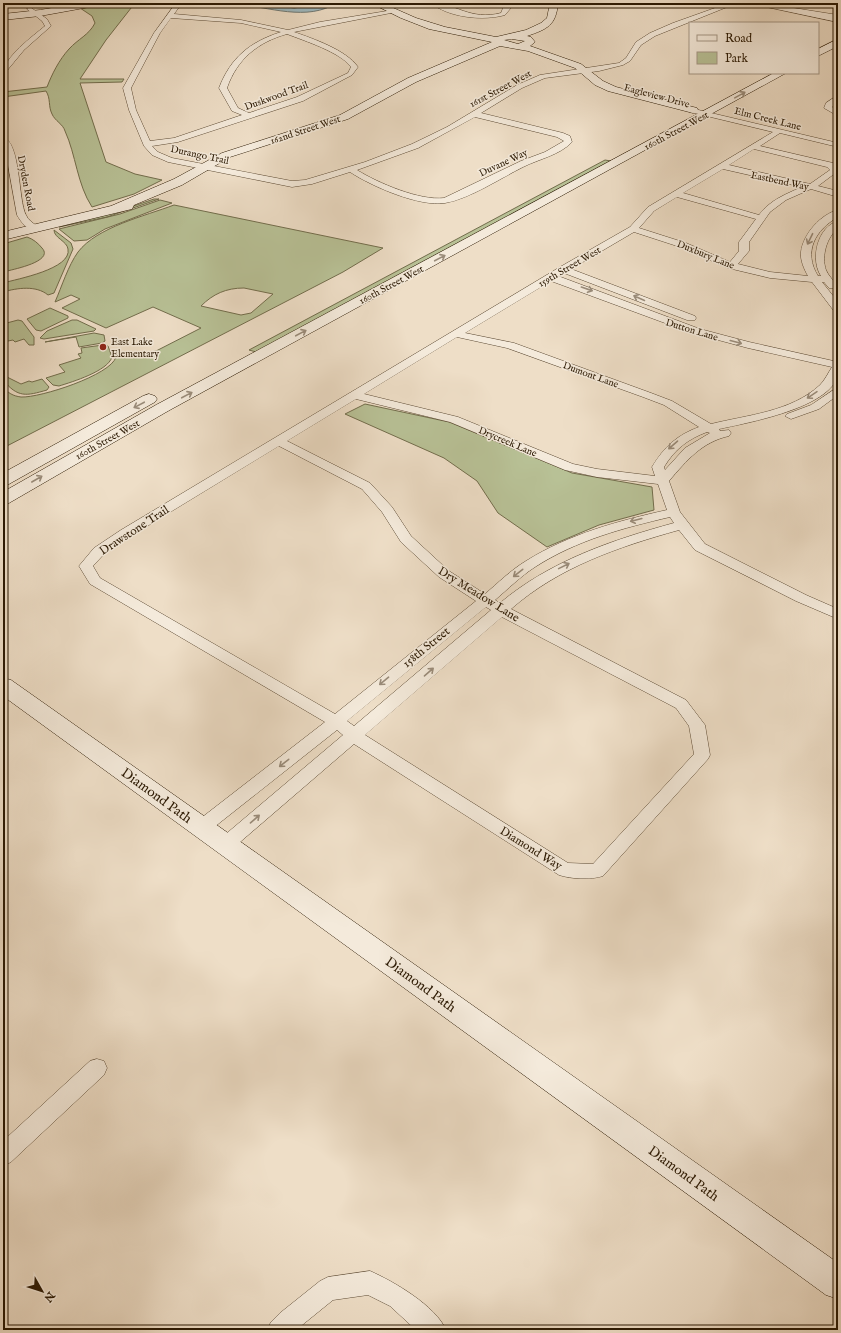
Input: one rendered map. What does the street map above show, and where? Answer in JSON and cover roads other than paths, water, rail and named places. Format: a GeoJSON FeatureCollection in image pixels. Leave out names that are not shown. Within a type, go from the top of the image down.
{"type":"FeatureCollection","features":[{"type":"Feature","properties":{"kind":"street"},"geometry":{"type":"LineString","coordinates":[[3,18],[71,3]]}},
{"type":"Feature","properties":{"kind":"street"},"geometry":{"type":"LineString","coordinates":[[3,12],[33,11],[95,3]]}},
{"type":"Feature","properties":{"kind":"street","name":"Durango Trail"},"geometry":{"type":"LineString","coordinates":[[178,3],[156,33],[127,88],[128,98],[147,144],[152,151],[165,158],[292,184]]}},
{"type":"Feature","properties":{"kind":"street","name":"Eagleview Drive"},"geometry":{"type":"LineString","coordinates":[[375,3],[393,12],[445,30],[484,37],[497,42]]}},
{"type":"Feature","properties":{"kind":"street"},"geometry":{"type":"LineString","coordinates":[[434,3],[463,13],[484,16],[503,14],[507,9],[508,3]]}},
{"type":"Feature","properties":{"kind":"street","name":"162nd Street West"},"geometry":{"type":"LineString","coordinates":[[430,72],[484,55],[527,34],[548,22],[552,16],[554,3]]}},
{"type":"Feature","properties":{"kind":"street"},"geometry":{"type":"LineString","coordinates":[[512,41],[530,41],[534,35],[559,21],[562,15],[562,3]]}},
{"type":"Feature","properties":{"kind":"street","name":"161st Street West"},"geometry":{"type":"LineString","coordinates":[[292,184],[305,183],[350,169],[423,143],[495,100],[534,80],[556,74],[626,62],[630,59],[639,43],[650,36],[681,22],[734,3]]}},
{"type":"Feature","properties":{"kind":"street"},"geometry":{"type":"LineString","coordinates":[[751,3],[838,17]]}},
{"type":"Feature","properties":{"kind":"street"},"geometry":{"type":"LineString","coordinates":[[3,72],[22,49],[48,26],[45,20],[33,11]]}},
{"type":"Feature","properties":{"kind":"street"},"geometry":{"type":"LineString","coordinates":[[249,116],[235,109],[224,93],[224,86],[249,49],[267,39],[292,32],[393,12]]}},
{"type":"Feature","properties":{"kind":"street"},"geometry":{"type":"LineString","coordinates":[[804,12],[838,20]]}},
{"type":"Feature","properties":{"kind":"street","name":"Duskwood Trail"},"geometry":{"type":"LineString","coordinates":[[147,144],[175,140],[304,98],[350,74],[354,69],[353,63],[348,60],[308,38],[292,32],[265,25],[218,18],[169,16]]}},
{"type":"Feature","properties":{"kind":"street","name":"Eagleview Drive"},"geometry":{"type":"LineString","coordinates":[[409,18],[492,35],[589,69]]}},
{"type":"Feature","properties":{"kind":"street"},"geometry":{"type":"LineString","coordinates":[[819,42],[838,32]]}},
{"type":"Feature","properties":{"kind":"street","name":"162nd Street West"},"geometry":{"type":"LineString","coordinates":[[3,236],[132,205],[154,197],[168,190],[203,166],[234,152],[344,117],[404,84],[497,42],[500,38],[512,41]]}},
{"type":"Feature","properties":{"kind":"street","name":"Eagleview Drive"},"geometry":{"type":"LineString","coordinates":[[530,41],[542,50],[577,61],[589,69],[596,80],[612,89],[838,140]]}},
{"type":"Feature","properties":{"kind":"street"},"geometry":{"type":"LineString","coordinates":[[819,52],[838,42]]}},
{"type":"Feature","properties":{"kind":"street","name":"160th Street West"},"geometry":{"type":"LineString","coordinates":[[3,499],[162,408],[703,110],[760,74]]}},
{"type":"Feature","properties":{"kind":"street","name":"160th Street West"},"geometry":{"type":"LineString","coordinates":[[264,337],[703,110],[779,74]]}},
{"type":"Feature","properties":{"kind":"street"},"geometry":{"type":"LineString","coordinates":[[838,99],[829,104],[828,108],[832,112],[838,114]]}},
{"type":"Feature","properties":{"kind":"street","name":"Elm Creek Lane"},"geometry":{"type":"LineString","coordinates":[[703,110],[779,132],[838,146]]}},
{"type":"Feature","properties":{"kind":"street","name":"Duvane Way"},"geometry":{"type":"LineString","coordinates":[[350,169],[409,194],[430,200],[441,200],[458,196],[524,163],[548,154],[568,142],[567,138],[560,135],[504,120],[473,114]]}},
{"type":"Feature","properties":{"kind":"street","name":"159th Street West"},"geometry":{"type":"LineString","coordinates":[[354,396],[563,269],[633,229],[650,209],[779,132]]}},
{"type":"Feature","properties":{"kind":"street","name":"Dryden Road"},"geometry":{"type":"LineString","coordinates":[[3,139],[9,147],[22,215],[26,222],[34,228]]}},
{"type":"Feature","properties":{"kind":"street"},"geometry":{"type":"LineString","coordinates":[[731,266],[744,251],[744,242],[761,218],[783,198],[812,186],[834,171],[832,166],[754,147]]}},
{"type":"Feature","properties":{"kind":"street","name":"Eastbend Way"},"geometry":{"type":"LineString","coordinates":[[722,166],[765,177],[812,186],[838,194]]}},
{"type":"Feature","properties":{"kind":"street"},"geometry":{"type":"LineString","coordinates":[[676,194],[761,218]]}},
{"type":"Feature","properties":{"kind":"street"},"geometry":{"type":"LineString","coordinates":[[838,213],[822,223],[810,237],[806,259],[808,269],[838,308]]}},
{"type":"Feature","properties":{"kind":"street"},"geometry":{"type":"LineString","coordinates":[[838,224],[828,232],[821,247],[821,269],[838,293]]}},
{"type":"Feature","properties":{"kind":"street","name":"Duxbury Lane"},"geometry":{"type":"LineString","coordinates":[[633,229],[684,245],[714,260],[731,266],[766,274],[827,279]]}},
{"type":"Feature","properties":{"kind":"street","name":"Dutton Lane"},"geometry":{"type":"LineString","coordinates":[[563,269],[705,323],[738,332],[838,354]]}},
{"type":"Feature","properties":{"kind":"street","name":"Dutton Lane"},"geometry":{"type":"LineString","coordinates":[[550,277],[696,331],[759,348],[838,366]]}},
{"type":"Feature","properties":{"kind":"street"},"geometry":{"type":"LineString","coordinates":[[655,317],[668,310]]}},
{"type":"Feature","properties":{"kind":"street","name":"Dumont Lane"},"geometry":{"type":"LineString","coordinates":[[456,334],[510,345],[647,395],[668,403],[719,434]]}},
{"type":"Feature","properties":{"kind":"street"},"geometry":{"type":"LineString","coordinates":[[838,366],[824,387],[803,401],[744,421],[708,427],[682,439],[667,451],[658,467],[674,512],[682,525],[700,546],[801,598],[838,614]]}},
{"type":"Feature","properties":{"kind":"street"},"geometry":{"type":"LineString","coordinates":[[662,481],[684,454],[700,442],[719,434],[752,429],[788,418],[815,407],[838,390]]}},
{"type":"Feature","properties":{"kind":"street","name":"160th Street West"},"geometry":{"type":"LineString","coordinates":[[3,480],[160,393]]}},
{"type":"Feature","properties":{"kind":"street","name":"Drawstone Trail"},"geometry":{"type":"LineString","coordinates":[[353,735],[345,727],[95,581],[86,566],[99,551],[279,440],[354,396]]}},
{"type":"Feature","properties":{"kind":"street","name":"Drycreek Lane"},"geometry":{"type":"LineString","coordinates":[[354,396],[454,419],[569,467],[597,473],[662,481]]}},
{"type":"Feature","properties":{"kind":"street","name":"Dry Meadow Lane"},"geometry":{"type":"LineString","coordinates":[[279,440],[366,486],[387,510],[406,539],[444,574],[501,610],[588,657],[681,704],[697,725]]}},
{"type":"Feature","properties":{"kind":"street"},"geometry":{"type":"LineString","coordinates":[[3,486],[22,469]]}},
{"type":"Feature","properties":{"kind":"street","name":"158th Street"},"geometry":{"type":"LineString","coordinates":[[202,827],[336,722],[484,599],[530,564],[574,541],[614,526],[674,512]]}},
{"type":"Feature","properties":{"kind":"street","name":"158th Street"},"geometry":{"type":"LineString","coordinates":[[226,844],[523,591],[546,575],[589,554],[629,540],[682,525]]}},
{"type":"Feature","properties":{"kind":"street","name":"Diamond Path"},"geometry":{"type":"LineString","coordinates":[[3,685],[838,1283]]}},
{"type":"Feature","properties":{"kind":"street","name":"Diamond Way"},"geometry":{"type":"LineString","coordinates":[[353,735],[565,870],[597,872],[702,755],[697,725]]}},
{"type":"Feature","properties":{"kind":"street"},"geometry":{"type":"LineString","coordinates":[[3,1155],[97,1068]]}},
{"type":"Feature","properties":{"kind":"street"},"geometry":{"type":"LineString","coordinates":[[279,1330],[328,1288],[370,1283],[398,1298],[434,1330]]}},
{"type":"Feature","properties":{"kind":"water"},"geometry":{"type":"Polygon","coordinates":[[[230,3],[333,3],[331,6],[319,10],[294,12],[230,3]]]}},
{"type":"Feature","properties":{"kind":"place","name":"East Lake Elementary"},"geometry":{"type":"Point","coordinates":[103,347]}}]}
